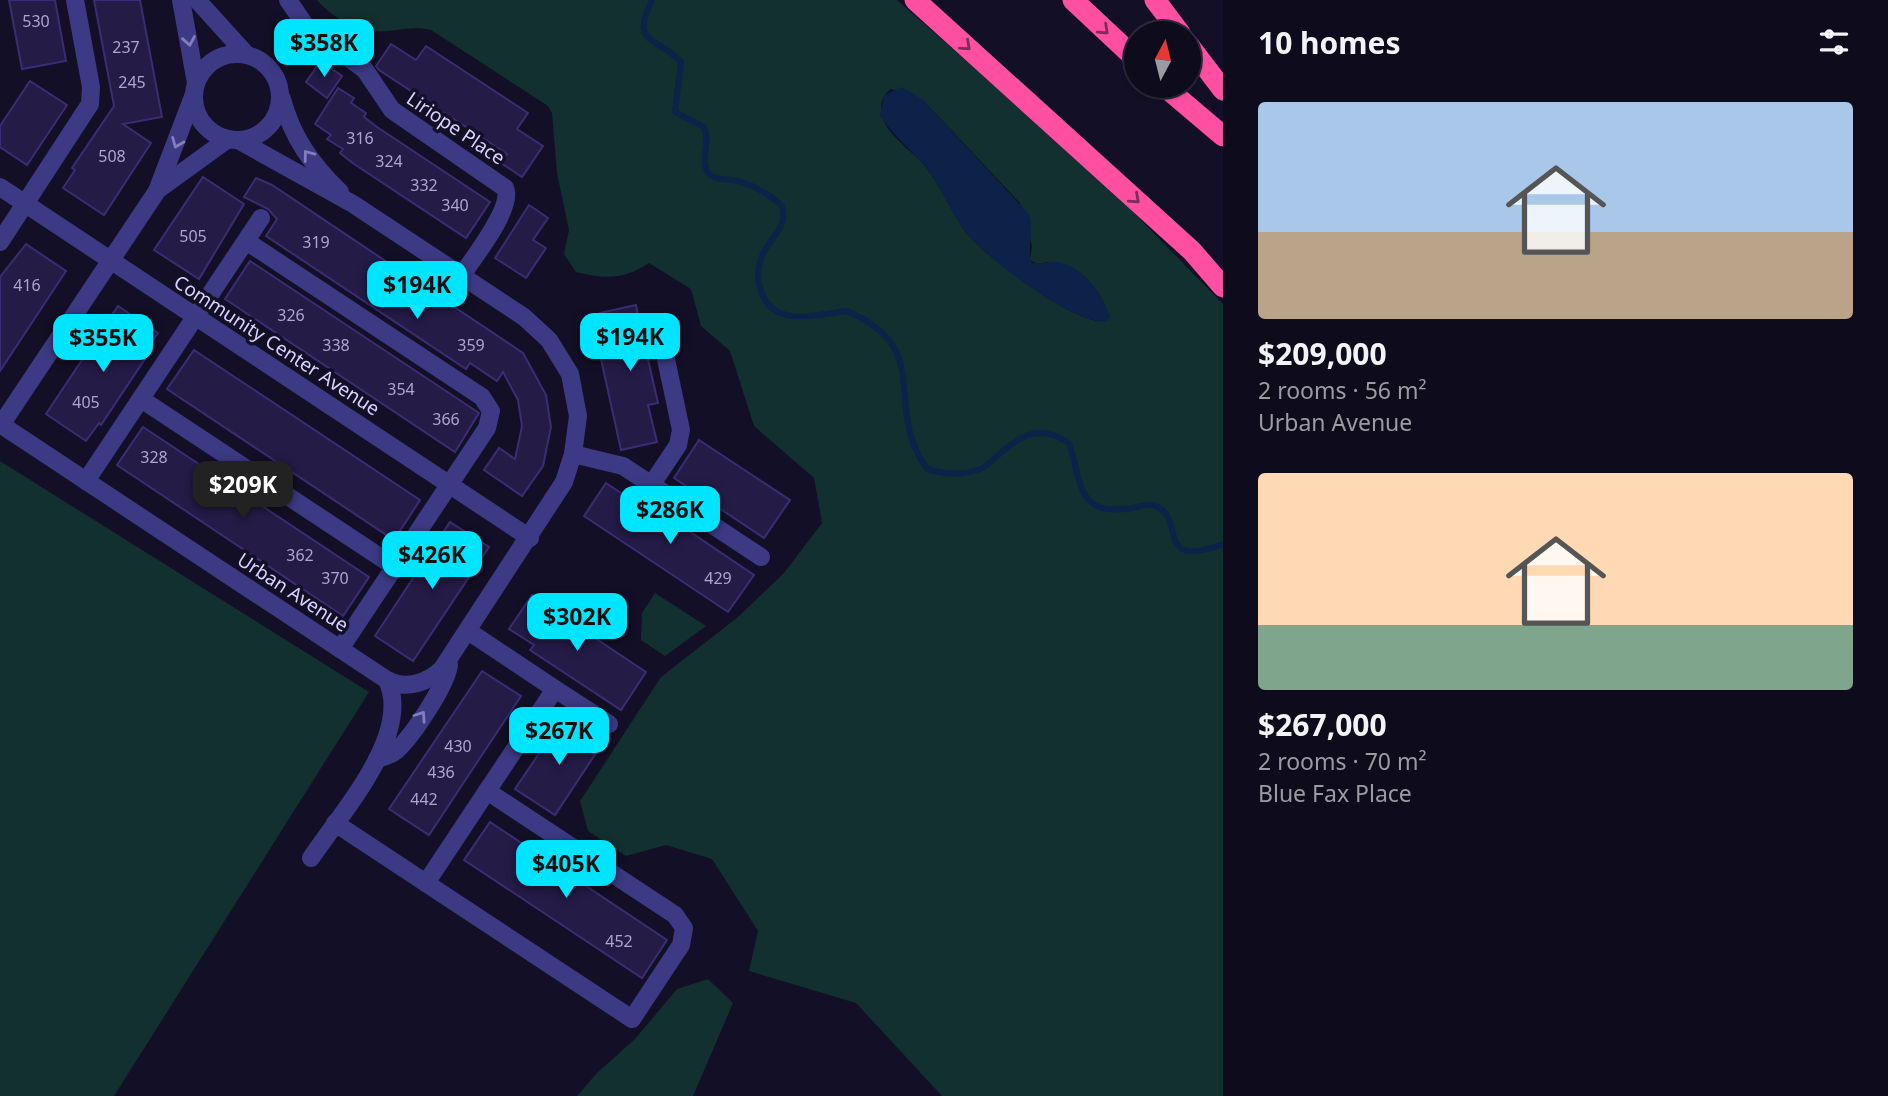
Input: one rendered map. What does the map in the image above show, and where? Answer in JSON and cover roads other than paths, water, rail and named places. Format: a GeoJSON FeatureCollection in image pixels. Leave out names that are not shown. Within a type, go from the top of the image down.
{"type":"FeatureCollection","features":[{"type":"Feature","properties":{"kind":"highway"},"geometry":{"type":"LineString","coordinates":[[915,0],[1192,251],[1223,288]]}},
{"type":"Feature","properties":{"kind":"highway"},"geometry":{"type":"LineString","coordinates":[[1073,0],[1124,48]]}},
{"type":"Feature","properties":{"kind":"highway"},"geometry":{"type":"LineString","coordinates":[[1155,0],[1171,21]]}},
{"type":"Feature","properties":{"kind":"highway"},"geometry":{"type":"LineString","coordinates":[[1201,61],[1223,90]]}},
{"type":"Feature","properties":{"kind":"highway"},"geometry":{"type":"LineString","coordinates":[[1178,98],[1223,136]]}},
{"type":"Feature","properties":{"kind":"street"},"geometry":{"type":"LineString","coordinates":[[0,242],[84,115],[92,98],[75,0]]}},
{"type":"Feature","properties":{"kind":"street"},"geometry":{"type":"LineString","coordinates":[[181,0],[199,117],[207,127],[353,204],[537,327],[561,356],[572,381],[578,403],[573,454],[560,491],[449,660],[434,676],[419,683],[401,684],[387,680]]}},
{"type":"Feature","properties":{"kind":"street"},"geometry":{"type":"LineString","coordinates":[[197,0],[246,54],[266,64],[279,83],[288,120],[302,148],[353,204]]}},
{"type":"Feature","properties":{"kind":"street","name":"Liriope Place"},"geometry":{"type":"LineString","coordinates":[[288,0],[305,24],[365,70],[392,110],[505,188],[508,194],[505,208],[462,275]]}},
{"type":"Feature","properties":{"kind":"street"},"geometry":{"type":"LineString","coordinates":[[1,424],[157,191],[195,89],[210,63],[233,54],[246,54]]}},
{"type":"Feature","properties":{"kind":"street"},"geometry":{"type":"LineString","coordinates":[[157,191],[233,139],[259,134],[269,127],[280,106],[281,94]]}},
{"type":"Feature","properties":{"kind":"street","name":"Community Center Avenue"},"geometry":{"type":"LineString","coordinates":[[0,187],[530,538]]}},
{"type":"Feature","properties":{"kind":"street"},"geometry":{"type":"LineString","coordinates":[[86,481],[261,218]]}},
{"type":"Feature","properties":{"kind":"street"},"geometry":{"type":"LineString","coordinates":[[246,241],[488,403],[491,411],[487,428],[340,649]]}},
{"type":"Feature","properties":{"kind":"street"},"geometry":{"type":"LineString","coordinates":[[652,484],[678,445],[681,430],[663,345]]}},
{"type":"Feature","properties":{"kind":"street"},"geometry":{"type":"LineString","coordinates":[[141,399],[395,567]]}},
{"type":"Feature","properties":{"kind":"street","name":"Urban Avenue"},"geometry":{"type":"LineString","coordinates":[[1,424],[387,680]]}},
{"type":"Feature","properties":{"kind":"street"},"geometry":{"type":"LineString","coordinates":[[573,454],[611,461],[652,484],[761,556]]}},
{"type":"Feature","properties":{"kind":"street"},"geometry":{"type":"LineString","coordinates":[[468,631],[609,724]]}},
{"type":"Feature","properties":{"kind":"street"},"geometry":{"type":"LineString","coordinates":[[377,759],[392,754],[402,744],[444,681],[449,660]]}},
{"type":"Feature","properties":{"kind":"street"},"geometry":{"type":"LineString","coordinates":[[311,858],[377,759],[388,736],[394,714],[393,694],[387,680]]}},
{"type":"Feature","properties":{"kind":"street"},"geometry":{"type":"LineString","coordinates":[[426,883],[555,689]]}},
{"type":"Feature","properties":{"kind":"street"},"geometry":{"type":"LineString","coordinates":[[335,823],[632,1019],[681,945],[684,928],[681,921],[487,791]]}},
{"type":"Feature","properties":{"kind":"water"},"geometry":{"type":"Polygon","coordinates":[[[902,87],[923,100],[1029,214],[1032,263],[1057,262],[1085,276],[1103,299],[1110,316],[1107,321],[1093,320],[1053,302],[990,256],[965,231],[926,167],[880,115],[884,95],[902,87]]]}},
{"type":"Feature","properties":{"kind":"waterway"},"geometry":{"type":"LineString","coordinates":[[652,0],[646,15],[645,33],[681,62],[675,112],[704,127],[707,171],[715,178],[753,186],[782,206],[781,226],[766,248],[758,268],[759,286],[767,303],[775,311],[786,315],[810,316],[847,311],[874,326],[891,343],[900,361],[908,422],[914,445],[927,469],[954,474],[967,473],[984,467],[1023,437],[1049,434],[1069,443],[1084,494],[1100,508],[1114,510],[1148,505],[1158,507],[1166,514],[1179,547],[1188,551],[1223,544]]}}]}
